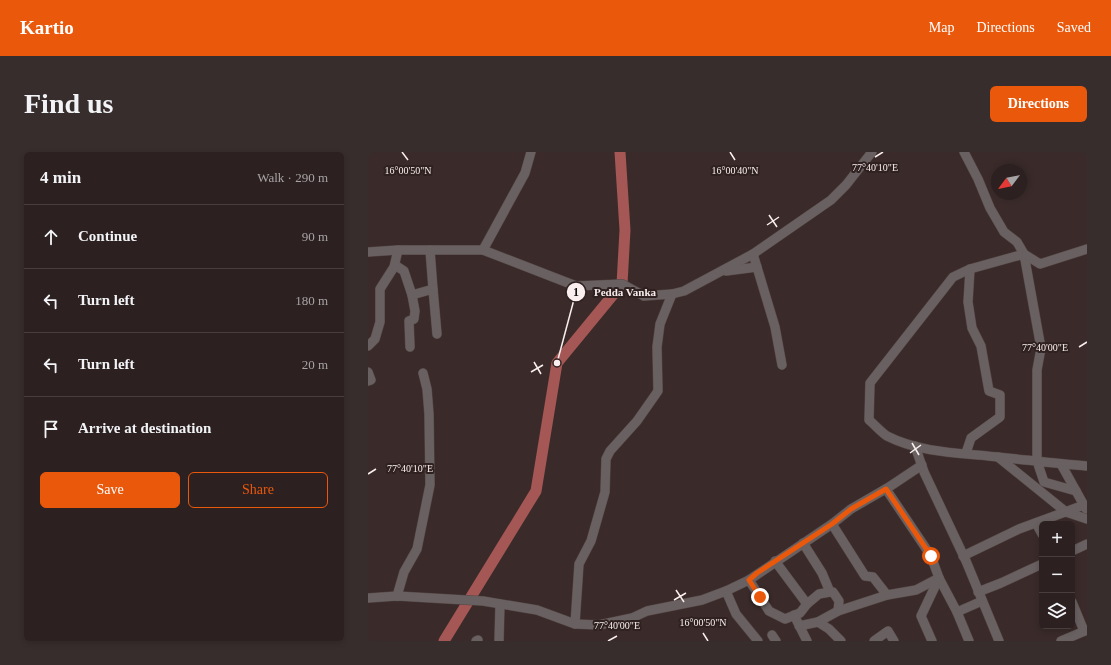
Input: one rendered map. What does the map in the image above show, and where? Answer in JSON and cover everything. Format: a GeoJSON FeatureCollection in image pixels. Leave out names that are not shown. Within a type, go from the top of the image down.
{"type":"FeatureCollection","features":[{"type":"Feature","properties":{"kind":"street"},"geometry":{"type":"LineString","coordinates":[[483,250],[525,173],[531,152]]}},
{"type":"Feature","properties":{"kind":"street"},"geometry":{"type":"LineString","coordinates":[[368,252],[398,250],[483,250],[576,286],[622,284],[644,296],[672,294],[684,291],[753,254],[831,200],[846,185],[872,152]]}},
{"type":"Feature","properties":{"kind":"street"},"geometry":{"type":"LineString","coordinates":[[964,152],[978,179],[990,208],[1004,232],[1017,242],[1024,254],[1041,348],[1037,370],[1037,461],[1044,482],[1076,491]]}},
{"type":"Feature","properties":{"kind":"street"},"geometry":{"type":"LineString","coordinates":[[1027,270],[1040,264],[1087,249]]}},
{"type":"Feature","properties":{"kind":"street"},"geometry":{"type":"LineString","coordinates":[[368,346],[375,339],[380,322],[380,289],[395,265],[398,250]]}},
{"type":"Feature","properties":{"kind":"street"},"geometry":{"type":"LineString","coordinates":[[430,250],[437,334]]}},
{"type":"Feature","properties":{"kind":"street"},"geometry":{"type":"LineString","coordinates":[[753,254],[775,328],[782,364]]}},
{"type":"Feature","properties":{"kind":"street"},"geometry":{"type":"LineString","coordinates":[[1040,264],[1024,254],[970,269],[953,277],[870,383],[869,420],[887,435],[915,446],[998,457],[1087,466]]}},
{"type":"Feature","properties":{"kind":"street"},"geometry":{"type":"LineString","coordinates":[[395,265],[404,271],[416,311],[414,319],[409,321],[410,347]]}},
{"type":"Feature","properties":{"kind":"street"},"geometry":{"type":"LineString","coordinates":[[721,271],[757,267]]}},
{"type":"Feature","properties":{"kind":"street"},"geometry":{"type":"LineString","coordinates":[[966,453],[971,438],[1000,417],[1000,395],[990,392],[980,346],[972,328],[968,302],[970,269]]}},
{"type":"Feature","properties":{"kind":"street"},"geometry":{"type":"LineString","coordinates":[[412,295],[433,289]]}},
{"type":"Feature","properties":{"kind":"street"},"geometry":{"type":"LineString","coordinates":[[575,624],[579,564],[591,541],[605,492],[606,459],[610,450],[637,421],[658,391],[657,347],[660,324],[672,294]]}},
{"type":"Feature","properties":{"kind":"street"},"geometry":{"type":"LineString","coordinates":[[368,372],[372,380],[368,381]]}},
{"type":"Feature","properties":{"kind":"street"},"geometry":{"type":"LineString","coordinates":[[397,596],[404,572],[417,550],[430,485],[429,414],[427,389],[423,373]]}},
{"type":"Feature","properties":{"kind":"street"},"geometry":{"type":"LineString","coordinates":[[915,446],[999,641]]}},
{"type":"Feature","properties":{"kind":"street"},"geometry":{"type":"LineString","coordinates":[[998,457],[1066,512],[1087,519]]}},
{"type":"Feature","properties":{"kind":"street"},"geometry":{"type":"LineString","coordinates":[[368,598],[397,596],[483,601],[537,610],[575,624],[599,625],[632,618],[648,612],[702,600],[749,580],[775,561],[832,524],[851,509],[886,489],[922,464]]}},
{"type":"Feature","properties":{"kind":"street"},"geometry":{"type":"LineString","coordinates":[[963,556],[1036,523],[1066,512],[1085,508],[1061,464]]}},
{"type":"Feature","properties":{"kind":"street"},"geometry":{"type":"LineString","coordinates":[[886,489],[931,556],[939,578],[970,641]]}},
{"type":"Feature","properties":{"kind":"street"},"geometry":{"type":"LineString","coordinates":[[1036,523],[1039,528]]}},
{"type":"Feature","properties":{"kind":"street"},"geometry":{"type":"LineString","coordinates":[[832,524],[865,576],[873,577],[887,595]]}},
{"type":"Feature","properties":{"kind":"street"},"geometry":{"type":"LineString","coordinates":[[803,543],[822,573],[830,592]]}},
{"type":"Feature","properties":{"kind":"street"},"geometry":{"type":"LineString","coordinates":[[1075,550],[1087,544]]}},
{"type":"Feature","properties":{"kind":"street"},"geometry":{"type":"LineString","coordinates":[[775,561],[807,604]]}},
{"type":"Feature","properties":{"kind":"street"},"geometry":{"type":"LineString","coordinates":[[978,592],[1039,565]]}},
{"type":"Feature","properties":{"kind":"street"},"geometry":{"type":"LineString","coordinates":[[799,626],[818,622],[838,611],[887,595],[916,590],[939,578]]}},
{"type":"Feature","properties":{"kind":"street"},"geometry":{"type":"LineString","coordinates":[[932,641],[921,616],[939,578]]}},
{"type":"Feature","properties":{"kind":"street"},"geometry":{"type":"LineString","coordinates":[[749,580],[769,611],[785,619],[800,613],[807,604],[819,594],[830,592],[833,592],[839,601],[838,611]]}},
{"type":"Feature","properties":{"kind":"street"},"geometry":{"type":"LineString","coordinates":[[726,591],[736,614],[758,641]]}},
{"type":"Feature","properties":{"kind":"street"},"geometry":{"type":"LineString","coordinates":[[957,612],[982,601]]}},
{"type":"Feature","properties":{"kind":"street"},"geometry":{"type":"LineString","coordinates":[[499,641],[500,604]]}},
{"type":"Feature","properties":{"kind":"street"},"geometry":{"type":"LineString","coordinates":[[1060,641],[1086,630],[1075,608]]}},
{"type":"Feature","properties":{"kind":"street"},"geometry":{"type":"LineString","coordinates":[[794,615],[807,641]]}},
{"type":"Feature","properties":{"kind":"street"},"geometry":{"type":"LineString","coordinates":[[818,622],[829,629],[841,641]]}},
{"type":"Feature","properties":{"kind":"street"},"geometry":{"type":"LineString","coordinates":[[874,641],[888,631],[894,641]]}},
{"type":"Feature","properties":{"kind":"waterway"},"geometry":{"type":"LineString","coordinates":[[444,641],[536,491],[557,363],[622,284],[625,230],[620,152]]}},
{"type":"Feature","properties":{"kind":"place","name":"Pedda Vanka"},"geometry":{"type":"Point","coordinates":[557,363]}},
{"type":"Feature","properties":{"kind":"route"},"geometry":{"type":"LineString","coordinates":[[760,597],[749,580],[757,573],[832,524],[851,509],[886,489],[931,556]]}}]}
